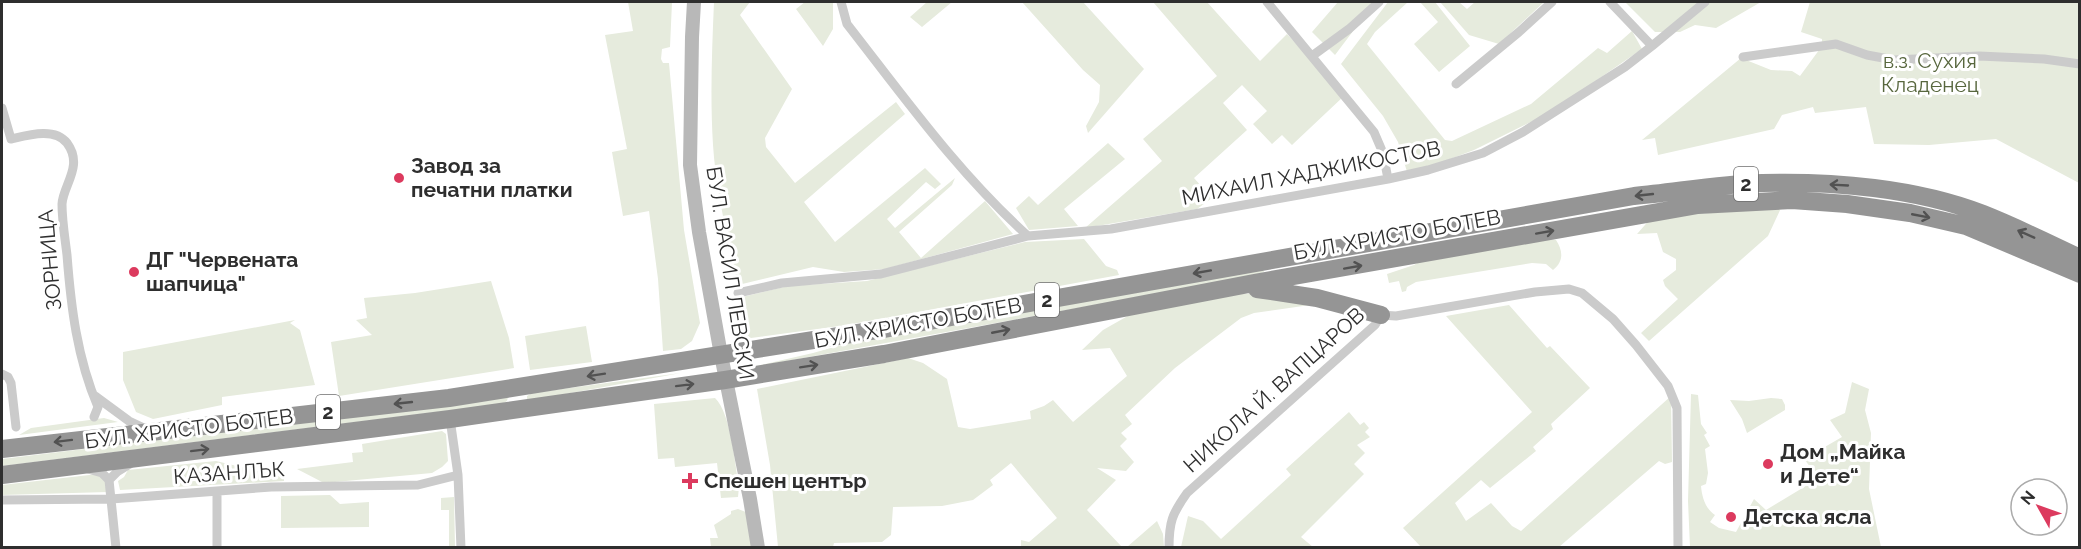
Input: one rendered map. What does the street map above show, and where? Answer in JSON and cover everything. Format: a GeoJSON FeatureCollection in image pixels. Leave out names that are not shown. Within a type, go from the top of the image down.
{"type":"FeatureCollection","features":[{"type":"Feature","properties":{"kind":"highway","name":"БУЛ. ХРИСТО БОТЕВ"},"geometry":{"type":"LineString","coordinates":[[2,449],[449,399],[883,330],[1259,261],[1634,196],[1736,185],[1789,183],[1859,186],[1946,202],[1983,214],[2079,258]]}},
{"type":"Feature","properties":{"kind":"highway","name":"БУЛ. ХРИСТО БОТЕВ"},"geometry":{"type":"LineString","coordinates":[[2,475],[450,419],[725,380],[884,354],[1275,279],[1687,207],[1744,201],[1792,200],[1878,208],[1940,219],[1966,226],[2079,274]]}},
{"type":"Feature","properties":{"kind":"highway"},"geometry":{"type":"LineString","coordinates":[[1275,279],[1274,274],[1278,267],[1296,255]]}},
{"type":"Feature","properties":{"kind":"highway"},"geometry":{"type":"LineString","coordinates":[[1259,261],[1268,267],[1275,279],[1290,292]]}},
{"type":"Feature","properties":{"kind":"highway"},"geometry":{"type":"LineString","coordinates":[[1317,298],[1315,282],[1317,277],[1328,270]]}},
{"type":"Feature","properties":{"kind":"highway"},"geometry":{"type":"LineString","coordinates":[[1232,287],[1290,292],[1382,315]]}},
{"type":"Feature","properties":{"kind":"highway"},"geometry":{"type":"LineString","coordinates":[[511,389],[512,410]]}},
{"type":"Feature","properties":{"kind":"main road","name":"БУЛ. ВАСИЛ ЛЕВСКИ"},"geometry":{"type":"LineString","coordinates":[[694,2],[690,165],[725,380],[758,548]]}},
{"type":"Feature","properties":{"kind":"street"},"geometry":{"type":"LineString","coordinates":[[841,2],[847,24],[964,173],[999,210],[1028,236]]}},
{"type":"Feature","properties":{"kind":"street"},"geometry":{"type":"LineString","coordinates":[[1267,2],[1374,132],[1383,153],[1388,179]]}},
{"type":"Feature","properties":{"kind":"street"},"geometry":{"type":"LineString","coordinates":[[1312,56],[1349,29],[1378,2]]}},
{"type":"Feature","properties":{"kind":"street"},"geometry":{"type":"LineString","coordinates":[[1456,84],[1552,2]]}},
{"type":"Feature","properties":{"kind":"street"},"geometry":{"type":"LineString","coordinates":[[1610,2],[1652,46]]}},
{"type":"Feature","properties":{"kind":"street","name":"МИХАИЛ ХАДЖИКОСТОВ"},"geometry":{"type":"LineString","coordinates":[[738,293],[782,284],[881,274],[1028,236],[1111,229],[1428,170],[1483,153],[1523,132],[1625,67],[1706,2]]}},
{"type":"Feature","properties":{"kind":"street"},"geometry":{"type":"LineString","coordinates":[[1743,57],[1836,44],[1867,55],[1894,60],[1979,56],[2044,58],[2079,64]]}},
{"type":"Feature","properties":{"kind":"street","name":"ЗОРНИЦА"},"geometry":{"type":"LineString","coordinates":[[2,108],[6,140],[49,133],[58,135],[67,142],[71,151],[73,174],[62,202],[72,311],[80,352],[98,406],[94,417]]}},
{"type":"Feature","properties":{"kind":"street","name":"НИКОЛА Й. ВАПЦАРОВ"},"geometry":{"type":"LineString","coordinates":[[1169,548],[1170,523],[1187,493],[1349,349],[1375,325],[1382,315],[1396,316],[1535,292],[1569,289],[1582,293],[1594,302],[1636,345],[1656,369],[1674,397],[1677,408],[1678,548]]}},
{"type":"Feature","properties":{"kind":"street"},"geometry":{"type":"LineString","coordinates":[[2,374],[8,377],[10,383],[16,427]]}},
{"type":"Feature","properties":{"kind":"street"},"geometry":{"type":"LineString","coordinates":[[93,394],[129,421],[151,431]]}},
{"type":"Feature","properties":{"kind":"street"},"geometry":{"type":"LineString","coordinates":[[450,419],[458,475],[461,548]]}},
{"type":"Feature","properties":{"kind":"street"},"geometry":{"type":"LineString","coordinates":[[108,480],[142,457]]}},
{"type":"Feature","properties":{"kind":"street"},"geometry":{"type":"LineString","coordinates":[[77,465],[102,473],[108,480],[116,548]]}},
{"type":"Feature","properties":{"kind":"street","name":"КАЗАНЛЪК"},"geometry":{"type":"LineString","coordinates":[[2,500],[111,499],[271,487],[418,485],[458,475]]}},
{"type":"Feature","properties":{"kind":"street"},"geometry":{"type":"LineString","coordinates":[[217,492],[217,548]]}},
{"type":"Feature","properties":{"kind":"green space"},"geometry":{"type":"Polygon","coordinates":[[[628,2],[672,2],[670,47],[662,49],[661,59],[663,63],[669,63],[684,230],[700,323],[692,341],[681,349],[663,351],[658,279],[649,211],[623,216],[612,152],[627,149],[605,35],[633,31],[628,2]]]}},
{"type":"Feature","properties":{"kind":"green space"},"geometry":{"type":"Polygon","coordinates":[[[714,2],[750,2],[740,15],[792,89],[765,138],[766,147],[795,183],[896,102],[905,114],[804,202],[835,242],[925,168],[941,184],[935,189],[926,182],[887,219],[895,228],[955,178],[952,185],[899,232],[921,258],[985,201],[1013,234],[885,269],[844,272],[813,267],[738,285],[726,233],[713,145],[711,91],[714,2]]]}},
{"type":"Feature","properties":{"kind":"green space"},"geometry":{"type":"Polygon","coordinates":[[[805,2],[833,2],[833,29],[823,46],[796,9],[805,2]]]}},
{"type":"Feature","properties":{"kind":"green space"},"geometry":{"type":"Polygon","coordinates":[[[927,2],[952,2],[922,27],[910,17],[927,2]]]}},
{"type":"Feature","properties":{"kind":"green space"},"geometry":{"type":"Polygon","coordinates":[[[1022,2],[1083,2],[1144,69],[1088,133],[1086,126],[1099,102],[1100,85],[1083,70],[1022,2]]]}},
{"type":"Feature","properties":{"kind":"green space"},"geometry":{"type":"Polygon","coordinates":[[[1153,2],[1207,2],[1260,61],[1287,34],[1344,96],[1292,145],[1282,135],[1272,144],[1253,124],[1267,111],[1242,85],[1223,103],[1247,130],[1194,178],[1212,198],[1197,209],[1085,228],[1162,161],[1143,139],[1217,76],[1153,2]]]}},
{"type":"Feature","properties":{"kind":"green space"},"geometry":{"type":"Polygon","coordinates":[[[1338,2],[1375,2],[1335,55],[1312,32],[1338,2]]]}},
{"type":"Feature","properties":{"kind":"green space"},"geometry":{"type":"Polygon","coordinates":[[[1388,2],[1408,2],[1375,32],[1367,44],[1445,140],[1452,141],[1531,104],[1598,48],[1607,53],[1632,31],[1642,49],[1549,113],[1474,150],[1408,175],[1398,142],[1383,116],[1341,64],[1388,2]]]}},
{"type":"Feature","properties":{"kind":"green space"},"geometry":{"type":"Polygon","coordinates":[[[1420,2],[1435,2],[1470,46],[1439,72],[1414,44],[1438,22],[1420,2]]]}},
{"type":"Feature","properties":{"kind":"green space"},"geometry":{"type":"Polygon","coordinates":[[[1440,2],[1459,2],[1467,9],[1475,2],[1544,2],[1499,44],[1469,35],[1440,2]]]}},
{"type":"Feature","properties":{"kind":"green space"},"geometry":{"type":"Polygon","coordinates":[[[1625,2],[1761,2],[1716,28],[1695,25],[1680,32],[1655,32],[1625,2]]]}},
{"type":"Feature","properties":{"kind":"green space","name":"в.з. Сухия Кладенец"},"geometry":{"type":"Polygon","coordinates":[[[1810,2],[2079,2],[2079,183],[1996,139],[1929,145],[1874,144],[1866,107],[1815,113],[1813,107],[1782,115],[1774,129],[1658,155],[1655,138],[1642,140],[1741,58],[1771,70],[1792,71],[1800,76],[1822,46],[1822,39],[1801,32],[1810,2]]]}},
{"type":"Feature","properties":{"kind":"green space"},"geometry":{"type":"Polygon","coordinates":[[[1108,143],[1125,159],[1064,209],[1078,226],[1029,230],[1016,208],[1029,196],[1038,205],[1108,143]]]}},
{"type":"Feature","properties":{"kind":"green space"},"geometry":{"type":"Polygon","coordinates":[[[1781,208],[1768,236],[1649,341],[1641,333],[1678,299],[1665,286],[1663,280],[1676,270],[1676,259],[1663,252],[1657,233],[1637,234],[1652,217],[1781,208]]]}},
{"type":"Feature","properties":{"kind":"green space"},"geometry":{"type":"Polygon","coordinates":[[[1544,238],[1556,240],[1560,248],[1561,259],[1553,270],[1546,264],[1532,263],[1416,282],[1402,292],[1399,281],[1389,283],[1387,274],[1414,265],[1426,258],[1544,238]]]}},
{"type":"Feature","properties":{"kind":"green space"},"geometry":{"type":"Polygon","coordinates":[[[1084,239],[1106,266],[1117,270],[1119,275],[847,325],[751,338],[743,333],[738,298],[788,286],[867,281],[1025,242],[1084,239]]]}},
{"type":"Feature","properties":{"kind":"green space"},"geometry":{"type":"Polygon","coordinates":[[[1263,269],[1264,272],[1249,277],[743,369],[859,340],[1263,269]]]}},
{"type":"Feature","properties":{"kind":"green space"},"geometry":{"type":"Polygon","coordinates":[[[491,281],[509,338],[514,368],[339,396],[331,342],[372,335],[356,320],[367,318],[364,298],[415,293],[491,281]]]}},
{"type":"Feature","properties":{"kind":"green space"},"geometry":{"type":"Polygon","coordinates":[[[1272,293],[1317,304],[1254,313],[1241,318],[1175,368],[1125,415],[1132,424],[1121,433],[1127,439],[1120,446],[1134,462],[1126,471],[1097,468],[1116,480],[1087,510],[1122,547],[1021,547],[1021,540],[1029,542],[1057,518],[1011,463],[990,480],[993,485],[973,500],[942,506],[893,507],[891,535],[882,542],[834,543],[833,547],[778,547],[770,465],[757,389],[908,358],[923,363],[947,379],[958,427],[970,429],[1031,419],[1030,411],[1053,400],[1073,422],[1127,376],[1110,348],[1082,350],[1103,330],[1133,313],[1234,294],[1272,293]]]}},
{"type":"Feature","properties":{"kind":"green space"},"geometry":{"type":"Polygon","coordinates":[[[1509,305],[1547,348],[1550,346],[1590,388],[1551,424],[1553,429],[1533,447],[1536,451],[1490,488],[1481,480],[1455,503],[1466,521],[1491,503],[1512,526],[1521,531],[1671,396],[1672,462],[1665,464],[1659,461],[1559,547],[1421,547],[1403,528],[1532,412],[1446,316],[1509,305]]]}},
{"type":"Feature","properties":{"kind":"green space"},"geometry":{"type":"Polygon","coordinates":[[[295,320],[290,323],[300,330],[315,385],[222,397],[222,405],[153,419],[136,412],[123,380],[123,352],[295,320]]]}},
{"type":"Feature","properties":{"kind":"green space"},"geometry":{"type":"Polygon","coordinates":[[[586,326],[592,362],[530,370],[525,336],[586,326]]]}},
{"type":"Feature","properties":{"kind":"green space"},"geometry":{"type":"Polygon","coordinates":[[[681,373],[532,400],[527,399],[527,396],[532,393],[681,373]]]}},
{"type":"Feature","properties":{"kind":"green space"},"geometry":{"type":"Polygon","coordinates":[[[1852,382],[1869,389],[1865,410],[1871,433],[1869,489],[1881,547],[1690,547],[1688,501],[1691,394],[1698,395],[1701,424],[1707,433],[1704,435],[1710,446],[1705,449],[1708,473],[1706,484],[1701,486],[1705,502],[1715,515],[1710,522],[1719,528],[1736,532],[1754,499],[1766,510],[1819,478],[1804,459],[1842,437],[1830,420],[1845,413],[1852,382]]]}},
{"type":"Feature","properties":{"kind":"green space"},"geometry":{"type":"Polygon","coordinates":[[[508,397],[507,401],[502,404],[2,466],[2,459],[508,397]]]}},
{"type":"Feature","properties":{"kind":"green space"},"geometry":{"type":"Polygon","coordinates":[[[715,398],[729,427],[739,487],[738,497],[721,498],[717,463],[675,467],[674,458],[658,459],[654,404],[715,398]]]}},
{"type":"Feature","properties":{"kind":"green space"},"geometry":{"type":"Polygon","coordinates":[[[1782,399],[1785,410],[1747,433],[1742,419],[1730,400],[1749,401],[1782,399]]]}},
{"type":"Feature","properties":{"kind":"green space"},"geometry":{"type":"Polygon","coordinates":[[[1349,412],[1360,425],[1364,422],[1369,428],[1365,432],[1370,437],[1357,445],[1365,453],[1354,464],[1364,474],[1301,537],[1313,547],[1181,547],[1188,516],[1203,521],[1221,539],[1291,475],[1286,469],[1349,412]]]}},
{"type":"Feature","properties":{"kind":"green space"},"geometry":{"type":"Polygon","coordinates":[[[104,418],[118,422],[19,435],[31,428],[104,418]]]}},
{"type":"Feature","properties":{"kind":"green space"},"geometry":{"type":"Polygon","coordinates":[[[442,431],[446,434],[448,461],[432,473],[324,483],[297,469],[353,462],[352,453],[363,452],[362,444],[442,431]]]}},
{"type":"Feature","properties":{"kind":"green space"},"geometry":{"type":"Polygon","coordinates":[[[216,461],[284,477],[284,481],[120,490],[118,481],[128,470],[216,461]]]}},
{"type":"Feature","properties":{"kind":"green space"},"geometry":{"type":"Polygon","coordinates":[[[98,474],[106,480],[108,492],[2,495],[2,485],[98,474]]]}},
{"type":"Feature","properties":{"kind":"green space"},"geometry":{"type":"Polygon","coordinates":[[[330,495],[340,504],[369,502],[369,527],[281,528],[281,496],[330,495]]]}},
{"type":"Feature","properties":{"kind":"green space"},"geometry":{"type":"Polygon","coordinates":[[[454,497],[455,547],[449,547],[449,510],[441,510],[441,498],[454,497]]]}},
{"type":"Feature","properties":{"kind":"green space"},"geometry":{"type":"Polygon","coordinates":[[[738,509],[751,514],[756,547],[711,547],[710,538],[718,538],[714,525],[731,514],[731,511],[738,509]]]}},
{"type":"Feature","properties":{"kind":"green space"},"geometry":{"type":"Polygon","coordinates":[[[1157,521],[1163,534],[1164,547],[1127,547],[1157,521]]]}},
{"type":"Feature","properties":{"kind":"place","name":"Завод за печатни платки"},"geometry":{"type":"Point","coordinates":[399,178]}},
{"type":"Feature","properties":{"kind":"place","name":"ДГ \"Червената шапчица\""},"geometry":{"type":"Point","coordinates":[134,272]}},
{"type":"Feature","properties":{"kind":"place","name":"Дом „Майка и Дете“"},"geometry":{"type":"Point","coordinates":[1768,464]}},
{"type":"Feature","properties":{"kind":"place","name":"Спешен център"},"geometry":{"type":"Point","coordinates":[690,481]}},
{"type":"Feature","properties":{"kind":"place","name":"Детска ясла"},"geometry":{"type":"Point","coordinates":[1731,517]}}]}
